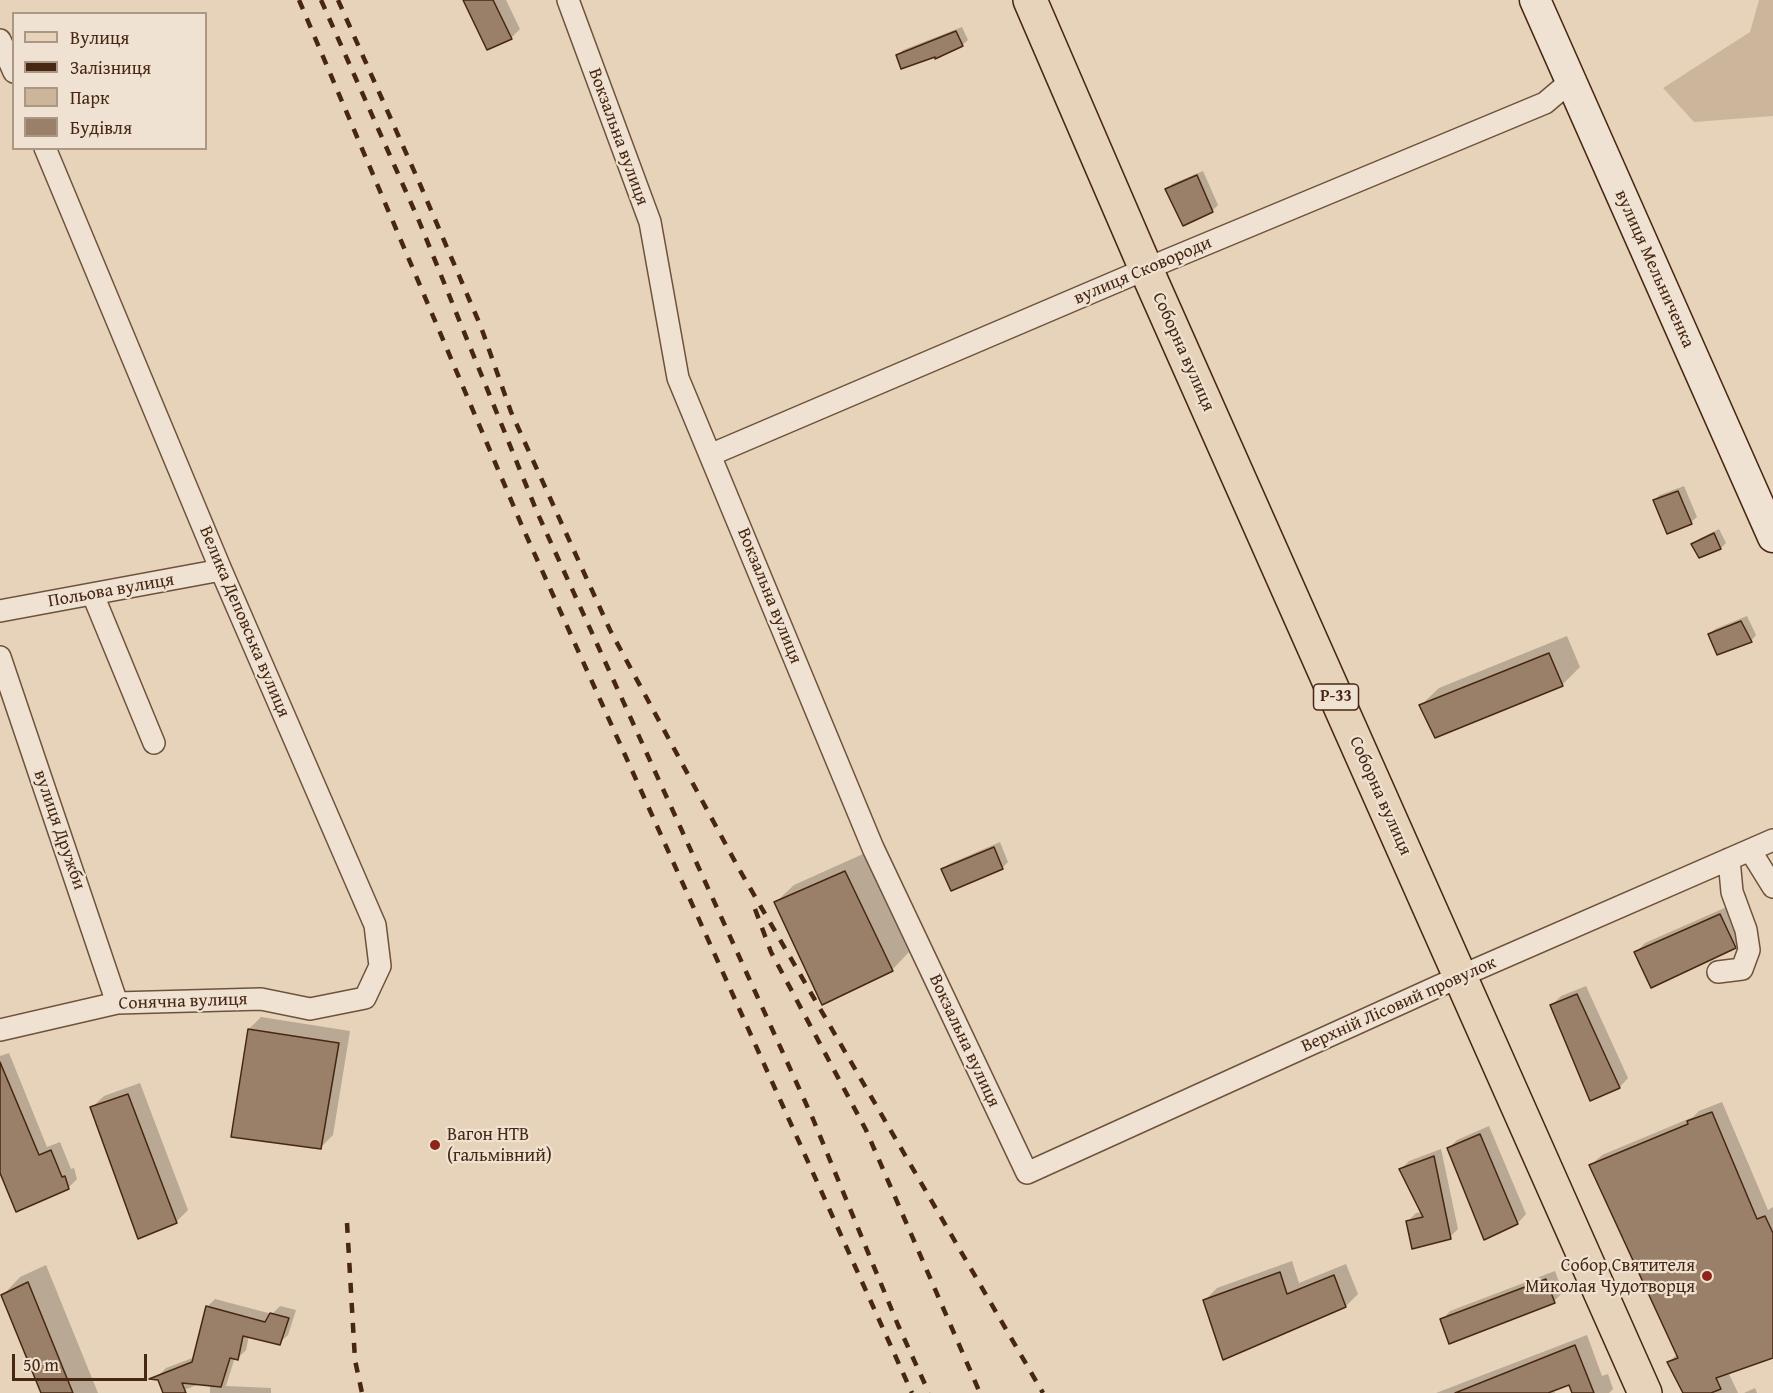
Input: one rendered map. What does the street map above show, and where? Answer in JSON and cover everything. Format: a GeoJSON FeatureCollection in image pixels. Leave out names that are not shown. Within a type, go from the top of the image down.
{"type":"FeatureCollection","features":[{"type":"Feature","properties":{"kind":"main road","name":"Соборна вулиця"},"geometry":{"type":"LineString","coordinates":[[1030,0],[1146,269],[1645,1393]]}},
{"type":"Feature","properties":{"kind":"street","name":"Вокзальна вулиця"},"geometry":{"type":"LineString","coordinates":[[568,0],[650,222],[678,378],[873,848],[1027,1173]]}},
{"type":"Feature","properties":{"kind":"street","name":"вулиця Мельниченка"},"geometry":{"type":"LineString","coordinates":[[1535,0],[1773,537]]}},
{"type":"Feature","properties":{"kind":"street"},"geometry":{"type":"LineString","coordinates":[[0,40],[12,67]]}},
{"type":"Feature","properties":{"kind":"street","name":"вулиця Сковороди"},"geometry":{"type":"LineString","coordinates":[[710,455],[1545,102],[1570,81]]}},
{"type":"Feature","properties":{"kind":"street","name":"Велика Деповська вулиця"},"geometry":{"type":"LineString","coordinates":[[46,150],[221,570],[375,925],[380,966],[365,998],[310,1009],[261,999]]}},
{"type":"Feature","properties":{"kind":"street","name":"Польова вулиця"},"geometry":{"type":"LineString","coordinates":[[0,610],[93,595],[221,570]]}},
{"type":"Feature","properties":{"kind":"street"},"geometry":{"type":"LineString","coordinates":[[93,595],[154,743]]}},
{"type":"Feature","properties":{"kind":"street","name":"вулиця Дружби"},"geometry":{"type":"LineString","coordinates":[[0,657],[117,1003]]}},
{"type":"Feature","properties":{"kind":"street","name":"Верхній Лісовий провулок"},"geometry":{"type":"LineString","coordinates":[[1027,1173],[1461,976],[1773,840]]}},
{"type":"Feature","properties":{"kind":"street"},"geometry":{"type":"LineString","coordinates":[[1750,850],[1773,887]]}},
{"type":"Feature","properties":{"kind":"street"},"geometry":{"type":"LineString","coordinates":[[1718,972],[1742,969],[1749,950],[1746,930],[1732,892],[1730,859]]}},
{"type":"Feature","properties":{"kind":"street","name":"Сонячна вулиця"},"geometry":{"type":"LineString","coordinates":[[0,1030],[117,1003],[261,999]]}},
{"type":"Feature","properties":{"kind":"green space"},"geometry":{"type":"Polygon","coordinates":[[[1759,0],[1773,0],[1773,116],[1694,122],[1663,88],[1750,32],[1759,0]]]}},
{"type":"Feature","properties":{"kind":"building"},"geometry":{"type":"Polygon","coordinates":[[[463,0],[493,0],[512,39],[487,50],[463,0]]]}},
{"type":"Feature","properties":{"kind":"building"},"geometry":{"type":"Polygon","coordinates":[[[956,31],[963,46],[935,59],[935,57],[901,69],[896,55],[956,31]]]}},
{"type":"Feature","properties":{"kind":"building"},"geometry":{"type":"Polygon","coordinates":[[[1197,175],[1213,212],[1183,226],[1165,189],[1197,175]]]}},
{"type":"Feature","properties":{"kind":"building"},"geometry":{"type":"Polygon","coordinates":[[[1678,491],[1692,524],[1667,534],[1653,500],[1678,491]]]}},
{"type":"Feature","properties":{"kind":"building"},"geometry":{"type":"Polygon","coordinates":[[[1714,533],[1721,549],[1699,558],[1691,544],[1714,533]]]}},
{"type":"Feature","properties":{"kind":"building"},"geometry":{"type":"Polygon","coordinates":[[[1741,621],[1752,642],[1717,655],[1708,634],[1741,621]]]}},
{"type":"Feature","properties":{"kind":"building"},"geometry":{"type":"Polygon","coordinates":[[[1549,653],[1563,686],[1435,738],[1419,705],[1549,653]]]}},
{"type":"Feature","properties":{"kind":"building"},"geometry":{"type":"Polygon","coordinates":[[[994,847],[1003,869],[951,891],[941,869],[994,847]]]}},
{"type":"Feature","properties":{"kind":"building"},"geometry":{"type":"Polygon","coordinates":[[[845,871],[893,971],[822,1005],[774,902],[845,871]]]}},
{"type":"Feature","properties":{"kind":"building"},"geometry":{"type":"Polygon","coordinates":[[[1720,914],[1736,948],[1651,988],[1634,952],[1720,914]]]}},
{"type":"Feature","properties":{"kind":"building"},"geometry":{"type":"Polygon","coordinates":[[[1577,994],[1620,1088],[1590,1101],[1550,1005],[1577,994]]]}},
{"type":"Feature","properties":{"kind":"building"},"geometry":{"type":"Polygon","coordinates":[[[248,1029],[339,1043],[321,1149],[231,1137],[248,1029]]]}},
{"type":"Feature","properties":{"kind":"building"},"geometry":{"type":"Polygon","coordinates":[[[0,1062],[39,1155],[51,1150],[62,1177],[65,1176],[69,1189],[16,1212],[0,1173],[0,1062]]]}},
{"type":"Feature","properties":{"kind":"building"},"geometry":{"type":"Polygon","coordinates":[[[128,1094],[177,1223],[138,1239],[90,1107],[128,1094]]]}},
{"type":"Feature","properties":{"kind":"building","name":"Собор Святителя Миколая Чудотворця"},"geometry":{"type":"Polygon","coordinates":[[[1712,1112],[1757,1219],[1765,1216],[1773,1233],[1773,1358],[1716,1378],[1721,1389],[1711,1393],[1683,1393],[1667,1362],[1678,1358],[1589,1165],[1712,1112]]]}},
{"type":"Feature","properties":{"kind":"building"},"geometry":{"type":"Polygon","coordinates":[[[1480,1134],[1518,1224],[1484,1240],[1447,1148],[1480,1134]]]}},
{"type":"Feature","properties":{"kind":"building"},"geometry":{"type":"Polygon","coordinates":[[[1434,1156],[1451,1239],[1412,1249],[1406,1221],[1423,1217],[1399,1169],[1434,1156]]]}},
{"type":"Feature","properties":{"kind":"building"},"geometry":{"type":"Polygon","coordinates":[[[1280,1272],[1287,1294],[1334,1275],[1346,1307],[1223,1360],[1203,1300],[1280,1272]]]}},
{"type":"Feature","properties":{"kind":"building"},"geometry":{"type":"Polygon","coordinates":[[[1546,1279],[1555,1303],[1449,1344],[1440,1319],[1546,1279]]]}},
{"type":"Feature","properties":{"kind":"building"},"geometry":{"type":"Polygon","coordinates":[[[28,1282],[73,1393],[41,1393],[1,1295],[28,1282]]]}},
{"type":"Feature","properties":{"kind":"building"},"geometry":{"type":"Polygon","coordinates":[[[206,1306],[265,1322],[270,1313],[289,1318],[280,1345],[243,1336],[238,1360],[230,1358],[221,1387],[182,1383],[186,1393],[163,1393],[158,1380],[149,1379],[192,1362],[206,1306]]]}},
{"type":"Feature","properties":{"kind":"building"},"geometry":{"type":"Polygon","coordinates":[[[1575,1345],[1594,1393],[1572,1393],[1569,1385],[1548,1393],[1455,1393],[1575,1345]]]}},
{"type":"Feature","properties":{"kind":"railway"},"geometry":{"type":"LineString","coordinates":[[299,0],[522,526],[912,1393]]}},
{"type":"Feature","properties":{"kind":"railway"},"geometry":{"type":"LineString","coordinates":[[321,0],[419,221],[537,512],[813,1119],[898,1325],[929,1393]]}},
{"type":"Feature","properties":{"kind":"railway"},"geometry":{"type":"LineString","coordinates":[[338,0],[481,327],[511,412],[610,630],[739,869],[1043,1393]]}},
{"type":"Feature","properties":{"kind":"railway"},"geometry":{"type":"LineString","coordinates":[[755,909],[771,952],[866,1130],[980,1393]]}},
{"type":"Feature","properties":{"kind":"railway"},"geometry":{"type":"LineString","coordinates":[[347,1223],[355,1360],[362,1393]]}},
{"type":"Feature","properties":{"kind":"place","name":"Вагон НТВ (гальмівний)"},"geometry":{"type":"Point","coordinates":[435,1145]}},
{"type":"Feature","properties":{"kind":"place","name":"Собор Святителя Миколая Чудотворця"},"geometry":{"type":"Point","coordinates":[1707,1276]}}]}
